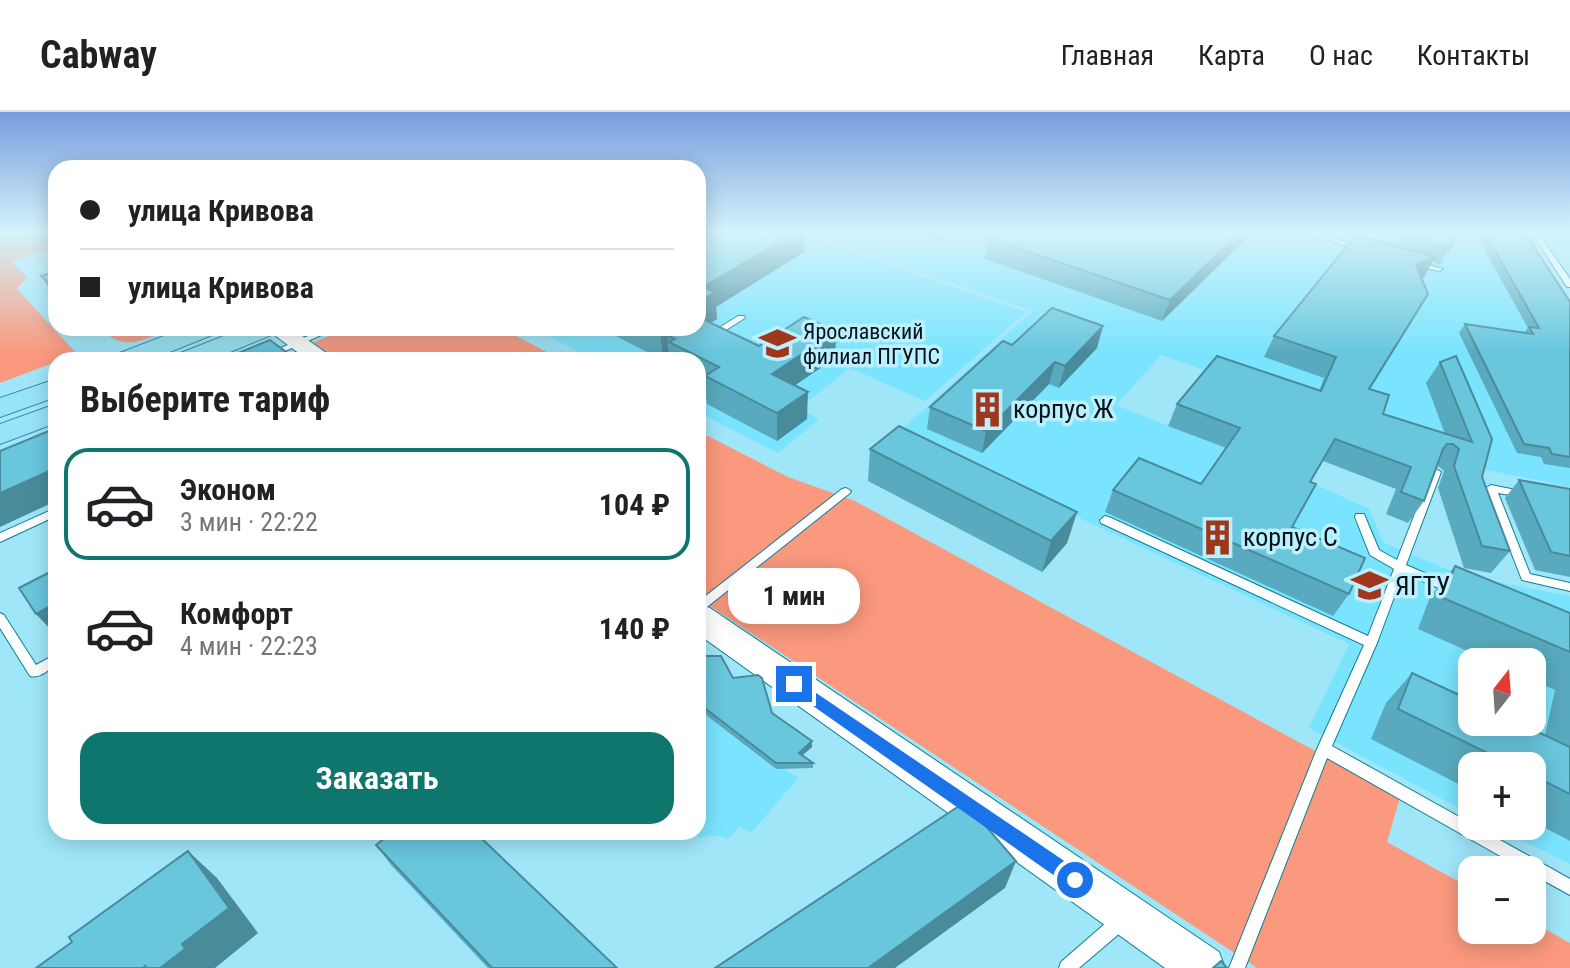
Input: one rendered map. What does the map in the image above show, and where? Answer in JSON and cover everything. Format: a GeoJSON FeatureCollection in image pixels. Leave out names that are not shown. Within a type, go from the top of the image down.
{"type":"FeatureCollection","features":[{"type":"Feature","properties":{"kind":"main road"},"geometry":{"type":"LineString","coordinates":[[146,352],[188,336]]}},
{"type":"Feature","properties":{"kind":"main road"},"geometry":{"type":"LineString","coordinates":[[207,352],[247,336]]}},
{"type":"Feature","properties":{"kind":"main road"},"geometry":{"type":"LineString","coordinates":[[0,408],[48,390]]}},
{"type":"Feature","properties":{"kind":"main road"},"geometry":{"type":"LineString","coordinates":[[0,435],[48,416]]}},
{"type":"Feature","properties":{"kind":"street"},"geometry":{"type":"LineString","coordinates":[[288,336],[312,352]]}},
{"type":"Feature","properties":{"kind":"street"},"geometry":{"type":"LineString","coordinates":[[706,623],[1203,968]]}},
{"type":"Feature","properties":{"kind":"lane"},"geometry":{"type":"LineString","coordinates":[[698,343],[741,318]]}},
{"type":"Feature","properties":{"kind":"lane"},"geometry":{"type":"LineString","coordinates":[[277,352],[315,336]]}},
{"type":"Feature","properties":{"kind":"lane"},"geometry":{"type":"LineString","coordinates":[[1237,968],[1324,749],[1371,643],[1436,472]]}},
{"type":"Feature","properties":{"kind":"lane"},"geometry":{"type":"LineString","coordinates":[[1531,496],[1491,488],[1526,577],[1570,587]]}},
{"type":"Feature","properties":{"kind":"lane"},"geometry":{"type":"LineString","coordinates":[[706,602],[846,491]]}},
{"type":"Feature","properties":{"kind":"lane"},"geometry":{"type":"LineString","coordinates":[[0,538],[48,516]]}},
{"type":"Feature","properties":{"kind":"lane"},"geometry":{"type":"LineString","coordinates":[[1360,517],[1374,552],[1400,567],[1471,597]]}},
{"type":"Feature","properties":{"kind":"lane"},"geometry":{"type":"LineString","coordinates":[[1105,520],[1371,643]]}},
{"type":"Feature","properties":{"kind":"lane"},"geometry":{"type":"LineString","coordinates":[[0,618],[34,672],[48,664]]}},
{"type":"Feature","properties":{"kind":"lane"},"geometry":{"type":"LineString","coordinates":[[1324,749],[1570,887]]}},
{"type":"Feature","properties":{"kind":"lane"},"geometry":{"type":"LineString","coordinates":[[1067,968],[1127,916]]}},
{"type":"Feature","properties":{"kind":"shaded area"},"geometry":{"type":"Polygon","coordinates":[[[0,273],[23,273],[27,277],[17,289],[48,323],[48,336],[60,336],[75,352],[48,352],[48,365],[0,383],[0,273]]]}},
{"type":"Feature","properties":{"kind":"shaded area","name":"Ярославский филиал ПГУПС"},"geometry":{"type":"Polygon","coordinates":[[[706,273],[913,273],[1026,312],[925,401],[850,368],[799,408],[819,419],[778,453],[706,416],[706,352],[579,352],[548,336],[706,336],[706,273]]]}},
{"type":"Feature","properties":{"kind":"shaded area"},"geometry":{"type":"Polygon","coordinates":[[[922,273],[1548,273],[1570,306],[1570,487],[1482,469],[1161,355],[1116,405],[1310,482],[1369,509],[1383,542],[1460,575],[1570,596],[1570,864],[1521,840],[1546,840],[1546,752],[1458,752],[1458,808],[1309,728],[1349,644],[898,433],[1033,311],[922,273]]]}},
{"type":"Feature","properties":{"kind":"shaded area"},"geometry":{"type":"Polygon","coordinates":[[[110,336],[153,336],[129,342],[110,336]]]}},
{"type":"Feature","properties":{"kind":"shaded area"},"geometry":{"type":"Polygon","coordinates":[[[329,336],[516,336],[547,352],[327,352],[313,343],[329,336]]]}},
{"type":"Feature","properties":{"kind":"shaded area"},"geometry":{"type":"Polygon","coordinates":[[[706,435],[788,477],[855,501],[1400,797],[1387,842],[1458,881],[1458,944],[1546,944],[1546,930],[1570,943],[1570,968],[1257,968],[706,603],[706,435]]]}},
{"type":"Feature","properties":{"kind":"shaded area"},"geometry":{"type":"Polygon","coordinates":[[[706,715],[768,764],[798,778],[751,833],[740,826],[728,839],[716,835],[706,837],[706,715]]]}},
{"type":"Feature","properties":{"kind":"building"},"geometry":{"type":"Polygon","coordinates":[[[706,273],[727,273],[706,285],[706,273]]]}},
{"type":"Feature","properties":{"kind":"building"},"geometry":{"type":"Polygon","coordinates":[[[1091,273],[1198,273],[1170,300],[1091,273]]]}},
{"type":"Feature","properties":{"kind":"building"},"geometry":{"type":"Polygon","coordinates":[[[1325,273],[1419,273],[1428,294],[1369,389],[1389,395],[1383,414],[1472,442],[1440,362],[1456,356],[1492,439],[1482,477],[1510,551],[1482,546],[1454,466],[1459,449],[1453,444],[1447,444],[1443,449],[1424,501],[1401,492],[1411,467],[1335,439],[1310,482],[1316,484],[1292,527],[1365,558],[1349,594],[1113,490],[1139,458],[1201,484],[1240,428],[1177,404],[1217,356],[1321,391],[1336,357],[1274,336],[1325,273]]]}},
{"type":"Feature","properties":{"kind":"building"},"geometry":{"type":"Polygon","coordinates":[[[1508,273],[1551,273],[1570,302],[1570,457],[1552,454],[1549,448],[1524,444],[1465,324],[1533,334],[1529,327],[1539,328],[1508,273]]]}},
{"type":"Feature","properties":{"kind":"building"},"geometry":{"type":"Polygon","coordinates":[[[706,288],[715,292],[706,297],[706,288]]]}},
{"type":"Feature","properties":{"kind":"building","name":"корпус Ж"},"geometry":{"type":"Polygon","coordinates":[[[1052,308],[1103,326],[1065,366],[1055,362],[986,431],[930,407],[1003,341],[1012,345],[1052,308]]]}},
{"type":"Feature","properties":{"kind":"building"},"geometry":{"type":"Polygon","coordinates":[[[804,317],[836,331],[772,374],[808,392],[777,413],[706,377],[719,367],[706,360],[706,352],[689,352],[669,342],[675,339],[667,336],[706,336],[706,320],[759,346],[804,317]]]}},
{"type":"Feature","properties":{"kind":"building"},"geometry":{"type":"Polygon","coordinates":[[[270,340],[286,352],[241,352],[270,340]]]}},
{"type":"Feature","properties":{"kind":"building"},"geometry":{"type":"Polygon","coordinates":[[[899,426],[1077,512],[1051,541],[870,449],[899,426]]]}},
{"type":"Feature","properties":{"kind":"building"},"geometry":{"type":"Polygon","coordinates":[[[48,431],[48,472],[0,493],[0,451],[48,431]]]}},
{"type":"Feature","properties":{"kind":"building"},"geometry":{"type":"Polygon","coordinates":[[[1519,480],[1570,489],[1570,556],[1551,552],[1519,480]]]}},
{"type":"Feature","properties":{"kind":"building"},"geometry":{"type":"Polygon","coordinates":[[[1455,566],[1570,613],[1570,652],[1443,598],[1455,566]]]}},
{"type":"Feature","properties":{"kind":"building"},"geometry":{"type":"Polygon","coordinates":[[[48,573],[48,607],[36,614],[19,588],[48,573]]]}},
{"type":"Feature","properties":{"kind":"building"},"geometry":{"type":"Polygon","coordinates":[[[706,656],[721,656],[733,678],[758,675],[762,678],[772,713],[812,741],[799,753],[813,763],[776,763],[706,709],[706,656]]]}},
{"type":"Feature","properties":{"kind":"building"},"geometry":{"type":"Polygon","coordinates":[[[1412,673],[1458,694],[1458,736],[1546,736],[1570,747],[1570,794],[1546,782],[1546,752],[1486,752],[1398,709],[1412,673]]]}},
{"type":"Feature","properties":{"kind":"building"},"geometry":{"type":"Polygon","coordinates":[[[965,802],[1016,861],[868,968],[715,968],[965,802]]]}},
{"type":"Feature","properties":{"kind":"building"},"geometry":{"type":"Polygon","coordinates":[[[382,840],[483,840],[617,968],[492,968],[376,845],[382,840]]]}},
{"type":"Feature","properties":{"kind":"building"},"geometry":{"type":"Polygon","coordinates":[[[188,851],[229,908],[182,944],[185,949],[160,968],[36,968],[72,942],[69,937],[188,851]]]}},
{"type":"Feature","properties":{"kind":"building"},"geometry":{"type":"Polygon","coordinates":[[[1221,961],[1227,968],[1213,968],[1221,961]]]}},
{"type":"Feature","properties":{"kind":"place","name":"Ярославский филиал ПГУПС"},"geometry":{"type":"Point","coordinates":[777,344]}},
{"type":"Feature","properties":{"kind":"place","name":"корпус Ж"},"geometry":{"type":"Point","coordinates":[987,409]}},
{"type":"Feature","properties":{"kind":"place","name":"корпус С"},"geometry":{"type":"Point","coordinates":[1217,537]}},
{"type":"Feature","properties":{"kind":"place","name":"ЯГТУ"},"geometry":{"type":"Point","coordinates":[1369,586]}},
{"type":"Feature","properties":{"kind":"route"},"geometry":{"type":"LineString","coordinates":[[794,684],[1075,880]]}}]}
